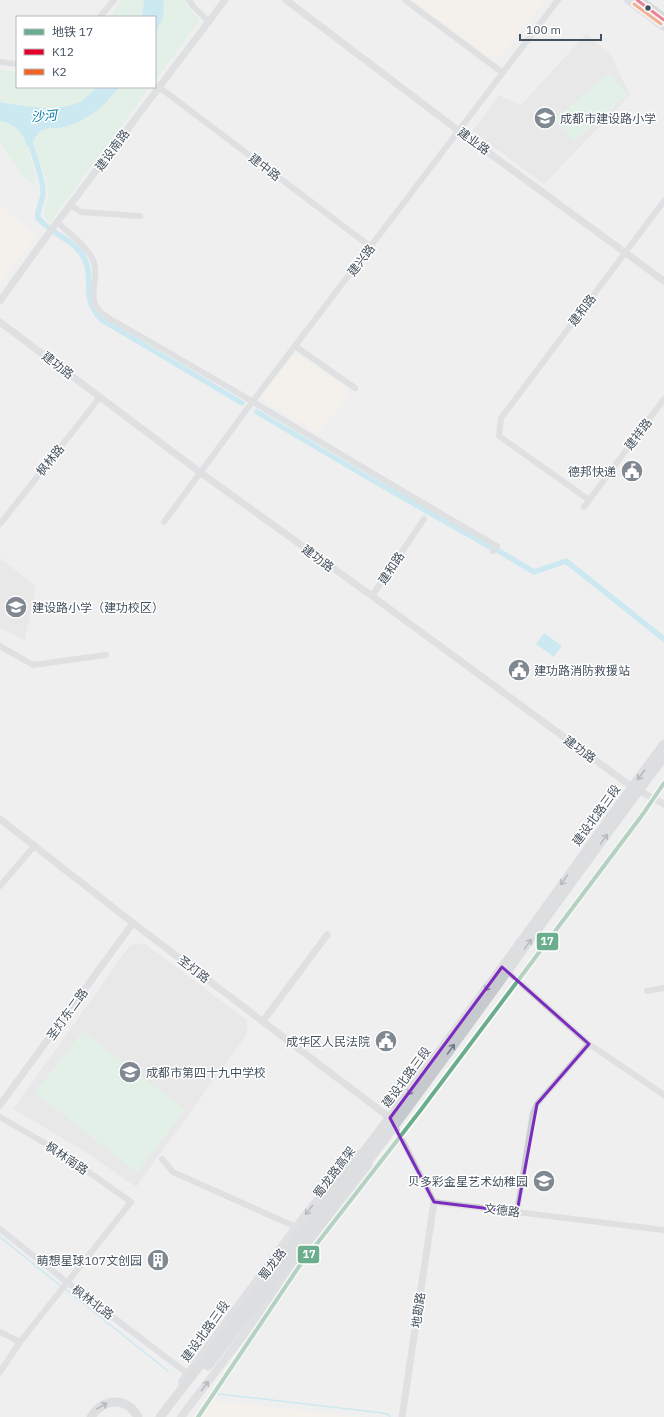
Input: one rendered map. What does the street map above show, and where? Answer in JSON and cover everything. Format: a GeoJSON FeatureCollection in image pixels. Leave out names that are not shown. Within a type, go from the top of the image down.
{"type":"FeatureCollection","features":[{"type":"Feature","properties":{"kind":"highway"},"geometry":{"type":"LineString","coordinates":[[637,0],[664,20]]}},
{"type":"Feature","properties":{"kind":"main road"},"geometry":{"type":"LineString","coordinates":[[628,0],[664,27]]}},
{"type":"Feature","properties":{"kind":"main road","name":"建设北路三段"},"geometry":{"type":"LineString","coordinates":[[181,1417],[346,1201],[392,1122],[635,789],[664,744]]}},
{"type":"Feature","properties":{"kind":"main road","name":"建设北路三段"},"geometry":{"type":"LineString","coordinates":[[635,789],[664,757]]}},
{"type":"Feature","properties":{"kind":"main road","name":"建设北路三段"},"geometry":{"type":"LineString","coordinates":[[158,1417],[296,1227],[326,1189],[392,1122]]}},
{"type":"Feature","properties":{"kind":"main road","name":"蜀龙路"},"geometry":{"type":"LineString","coordinates":[[167,1417],[392,1122]]}},
{"type":"Feature","properties":{"kind":"main road","name":"蜀龙路"},"geometry":{"type":"LineString","coordinates":[[158,1417],[300,1243]]}},
{"type":"Feature","properties":{"kind":"main road"},"geometry":{"type":"LineString","coordinates":[[91,1417],[102,1405],[110,1402],[126,1404],[138,1417]]}},
{"type":"Feature","properties":{"kind":"street"},"geometry":{"type":"LineString","coordinates":[[101,16],[114,0]]}},
{"type":"Feature","properties":{"kind":"street"},"geometry":{"type":"LineString","coordinates":[[189,0],[192,6],[209,22]]}},
{"type":"Feature","properties":{"kind":"street","name":"建设南路"},"geometry":{"type":"LineString","coordinates":[[0,301],[46,237],[225,0]]}},
{"type":"Feature","properties":{"kind":"street","name":"建业路"},"geometry":{"type":"LineString","coordinates":[[286,0],[460,131],[664,281]]}},
{"type":"Feature","properties":{"kind":"street"},"geometry":{"type":"LineString","coordinates":[[405,0],[503,73]]}},
{"type":"Feature","properties":{"kind":"street","name":"建兴路"},"geometry":{"type":"LineString","coordinates":[[164,522],[253,401],[460,131],[558,0]]}},
{"type":"Feature","properties":{"kind":"street"},"geometry":{"type":"LineString","coordinates":[[0,62],[16,64]]}},
{"type":"Feature","properties":{"kind":"street","name":"建中路"},"geometry":{"type":"LineString","coordinates":[[159,87],[371,247]]}},
{"type":"Feature","properties":{"kind":"street","name":"建和路"},"geometry":{"type":"LineString","coordinates":[[589,500],[499,436],[501,418],[664,201]]}},
{"type":"Feature","properties":{"kind":"street"},"geometry":{"type":"LineString","coordinates":[[70,205],[81,212],[140,216]]}},
{"type":"Feature","properties":{"kind":"street"},"geometry":{"type":"LineString","coordinates":[[57,223],[84,248],[92,259],[96,271],[93,298],[98,309],[110,319],[253,401],[316,440],[497,546],[493,551]]}},
{"type":"Feature","properties":{"kind":"street","name":"建功路"},"geometry":{"type":"LineString","coordinates":[[0,322],[201,473],[372,596],[635,789],[664,804]]}},
{"type":"Feature","properties":{"kind":"street"},"geometry":{"type":"LineString","coordinates":[[295,346],[355,388]]}},
{"type":"Feature","properties":{"kind":"street","name":"枫林路"},"geometry":{"type":"LineString","coordinates":[[0,524],[100,397]]}},
{"type":"Feature","properties":{"kind":"street","name":"建祥路"},"geometry":{"type":"LineString","coordinates":[[584,507],[664,400]]}},
{"type":"Feature","properties":{"kind":"street","name":"建和路"},"geometry":{"type":"LineString","coordinates":[[372,596],[424,519]]}},
{"type":"Feature","properties":{"kind":"street"},"geometry":{"type":"LineString","coordinates":[[0,646],[33,665],[106,655]]}},
{"type":"Feature","properties":{"kind":"street","name":"圣灯路"},"geometry":{"type":"LineString","coordinates":[[0,819],[392,1122]]}},
{"type":"Feature","properties":{"kind":"street"},"geometry":{"type":"LineString","coordinates":[[0,886],[35,845]]}},
{"type":"Feature","properties":{"kind":"street","name":"圣灯东二路"},"geometry":{"type":"LineString","coordinates":[[0,1105],[133,923]]}},
{"type":"Feature","properties":{"kind":"street"},"geometry":{"type":"LineString","coordinates":[[263,1021],[327,935]]}},
{"type":"Feature","properties":{"kind":"street"},"geometry":{"type":"LineString","coordinates":[[505,969],[589,1044],[664,1095]]}},
{"type":"Feature","properties":{"kind":"street"},"geometry":{"type":"LineString","coordinates":[[647,991],[664,988]]}},
{"type":"Feature","properties":{"kind":"street"},"geometry":{"type":"LineString","coordinates":[[517,1212],[533,1113],[537,1104],[589,1044]]}},
{"type":"Feature","properties":{"kind":"street","name":"枫林南路"},"geometry":{"type":"LineString","coordinates":[[0,1117],[62,1153],[131,1202],[66,1284]]}},
{"type":"Feature","properties":{"kind":"street"},"geometry":{"type":"LineString","coordinates":[[392,1122],[434,1202]]}},
{"type":"Feature","properties":{"kind":"street"},"geometry":{"type":"LineString","coordinates":[[162,1160],[173,1172],[296,1227]]}},
{"type":"Feature","properties":{"kind":"street","name":"文德路"},"geometry":{"type":"LineString","coordinates":[[434,1202],[664,1230]]}},
{"type":"Feature","properties":{"kind":"street","name":"地勘路"},"geometry":{"type":"LineString","coordinates":[[402,1417],[434,1202]]}},
{"type":"Feature","properties":{"kind":"street","name":"枫林北路"},"geometry":{"type":"LineString","coordinates":[[0,1229],[66,1284],[188,1374]]}},
{"type":"Feature","properties":{"kind":"street"},"geometry":{"type":"LineString","coordinates":[[0,1372],[20,1342],[66,1284]]}},
{"type":"Feature","properties":{"kind":"street"},"geometry":{"type":"LineString","coordinates":[[0,1332],[20,1342]]}},
{"type":"Feature","properties":{"kind":"highlighted area"},"geometry":{"type":"Polygon","coordinates":[[[502,967],[589,1044],[537,1104],[517,1212],[434,1202],[390,1118],[502,967]]]}},
{"type":"Feature","properties":{"kind":"shaded area"},"geometry":{"type":"Polygon","coordinates":[[[412,0],[545,0],[502,55],[488,56],[412,0]]]}},
{"type":"Feature","properties":{"kind":"shaded area","name":"成都市建设路小学"},"geometry":{"type":"Polygon","coordinates":[[[586,34],[611,55],[630,95],[544,184],[472,131],[499,95],[521,105],[586,34]]]}},
{"type":"Feature","properties":{"kind":"shaded area"},"geometry":{"type":"Polygon","coordinates":[[[0,205],[27,227],[35,236],[0,283],[0,205]]]}},
{"type":"Feature","properties":{"kind":"shaded area"},"geometry":{"type":"Polygon","coordinates":[[[296,353],[350,392],[319,433],[260,398],[296,353]]]}},
{"type":"Feature","properties":{"kind":"shaded area","name":"建设路小学（建功校区）"},"geometry":{"type":"Polygon","coordinates":[[[0,558],[36,586],[25,640],[0,628],[0,558]]]}},
{"type":"Feature","properties":{"kind":"shaded area","name":"成都市第四十九中学校"},"geometry":{"type":"Polygon","coordinates":[[[144,943],[247,1020],[247,1034],[136,1187],[84,1151],[13,1109],[130,945],[144,943]]]}},
{"type":"Feature","properties":{"kind":"shaded area"},"geometry":{"type":"Polygon","coordinates":[[[205,1400],[363,1417],[192,1417],[192,1415],[203,1415],[205,1400]]]}},
{"type":"Feature","properties":{"kind":"green space"},"geometry":{"type":"Polygon","coordinates":[[[121,0],[144,0],[142,16],[111,16],[121,0]]]}},
{"type":"Feature","properties":{"kind":"green space"},"geometry":{"type":"Polygon","coordinates":[[[164,0],[185,0],[188,7],[200,20],[156,80],[156,32],[163,17],[164,0]]]}},
{"type":"Feature","properties":{"kind":"green space"},"geometry":{"type":"Polygon","coordinates":[[[0,69],[16,72],[16,88],[96,88],[83,100],[64,107],[42,108],[0,102],[0,69]]]}},
{"type":"Feature","properties":{"kind":"green space"},"geometry":{"type":"Polygon","coordinates":[[[609,73],[628,95],[574,142],[555,119],[609,73]]]}},
{"type":"Feature","properties":{"kind":"green space"},"geometry":{"type":"Polygon","coordinates":[[[118,88],[149,88],[50,222],[44,217],[48,188],[32,143],[37,134],[47,128],[67,126],[110,99],[118,88]]]}},
{"type":"Feature","properties":{"kind":"green space"},"geometry":{"type":"Polygon","coordinates":[[[0,121],[17,129],[22,136],[30,153],[37,181],[31,183],[22,174],[0,143],[0,121]]]}},
{"type":"Feature","properties":{"kind":"green space"},"geometry":{"type":"Polygon","coordinates":[[[83,1031],[185,1110],[137,1172],[35,1093],[83,1031]]]}},
{"type":"Feature","properties":{"kind":"water"},"geometry":{"type":"Polygon","coordinates":[[[144,0],[164,0],[163,17],[156,32],[156,16],[142,16],[144,0]]]}},
{"type":"Feature","properties":{"kind":"water","name":"沙河"},"geometry":{"type":"Polygon","coordinates":[[[96,88],[118,88],[104,105],[90,115],[68,126],[47,128],[40,132],[32,143],[33,146],[27,146],[23,137],[14,126],[0,121],[0,102],[42,108],[53,108],[64,107],[83,100],[96,88]]]}},
{"type":"Feature","properties":{"kind":"water"},"geometry":{"type":"Polygon","coordinates":[[[544,633],[562,646],[554,657],[536,644],[544,633]]]}},
{"type":"Feature","properties":{"kind":"waterway"},"geometry":{"type":"LineString","coordinates":[[29,140],[42,185],[43,195],[38,211],[38,218],[43,224],[74,245],[83,256],[87,264],[89,296],[95,312],[102,320],[242,403]]}},
{"type":"Feature","properties":{"kind":"waterway"},"geometry":{"type":"LineString","coordinates":[[257,412],[492,548]]}},
{"type":"Feature","properties":{"kind":"waterway"},"geometry":{"type":"LineString","coordinates":[[497,550],[534,572],[566,561],[664,639]]}},
{"type":"Feature","properties":{"kind":"waterway"},"geometry":{"type":"LineString","coordinates":[[0,1237],[61,1286]]}},
{"type":"Feature","properties":{"kind":"waterway"},"geometry":{"type":"LineString","coordinates":[[64,1288],[168,1371]]}},
{"type":"Feature","properties":{"kind":"waterway"},"geometry":{"type":"LineString","coordinates":[[211,1393],[383,1413],[389,1415],[390,1417]]}},
{"type":"Feature","properties":{"kind":"metro line","name":"17"},"geometry":{"type":"LineString","coordinates":[[198,1417],[298,1268],[420,1111],[643,814],[664,783]]}},
{"type":"Feature","properties":{"kind":"transit line","name":"K12"},"geometry":{"type":"LineString","coordinates":[[637,0],[664,20]]}},
{"type":"Feature","properties":{"kind":"transit line","name":"K2"},"geometry":{"type":"LineString","coordinates":[[634,4],[661,24]]}},
{"type":"Feature","properties":{"kind":"place","name":"成都市建设路小学"},"geometry":{"type":"Point","coordinates":[545,118]}},
{"type":"Feature","properties":{"kind":"place","name":"德邦快递"},"geometry":{"type":"Point","coordinates":[632,471]}},
{"type":"Feature","properties":{"kind":"place","name":"建设路小学（建功校区）"},"geometry":{"type":"Point","coordinates":[16,607]}},
{"type":"Feature","properties":{"kind":"place","name":"建功路消防救援站"},"geometry":{"type":"Point","coordinates":[519,670]}},
{"type":"Feature","properties":{"kind":"place","name":"成华区人民法院"},"geometry":{"type":"Point","coordinates":[386,1041]}},
{"type":"Feature","properties":{"kind":"place","name":"成都市第四十九中学校"},"geometry":{"type":"Point","coordinates":[130,1072]}},
{"type":"Feature","properties":{"kind":"place","name":"贝多彩金星艺术幼稚园"},"geometry":{"type":"Point","coordinates":[544,1181]}},
{"type":"Feature","properties":{"kind":"place","name":"萌想星球107文创园"},"geometry":{"type":"Point","coordinates":[158,1260]}}]}
